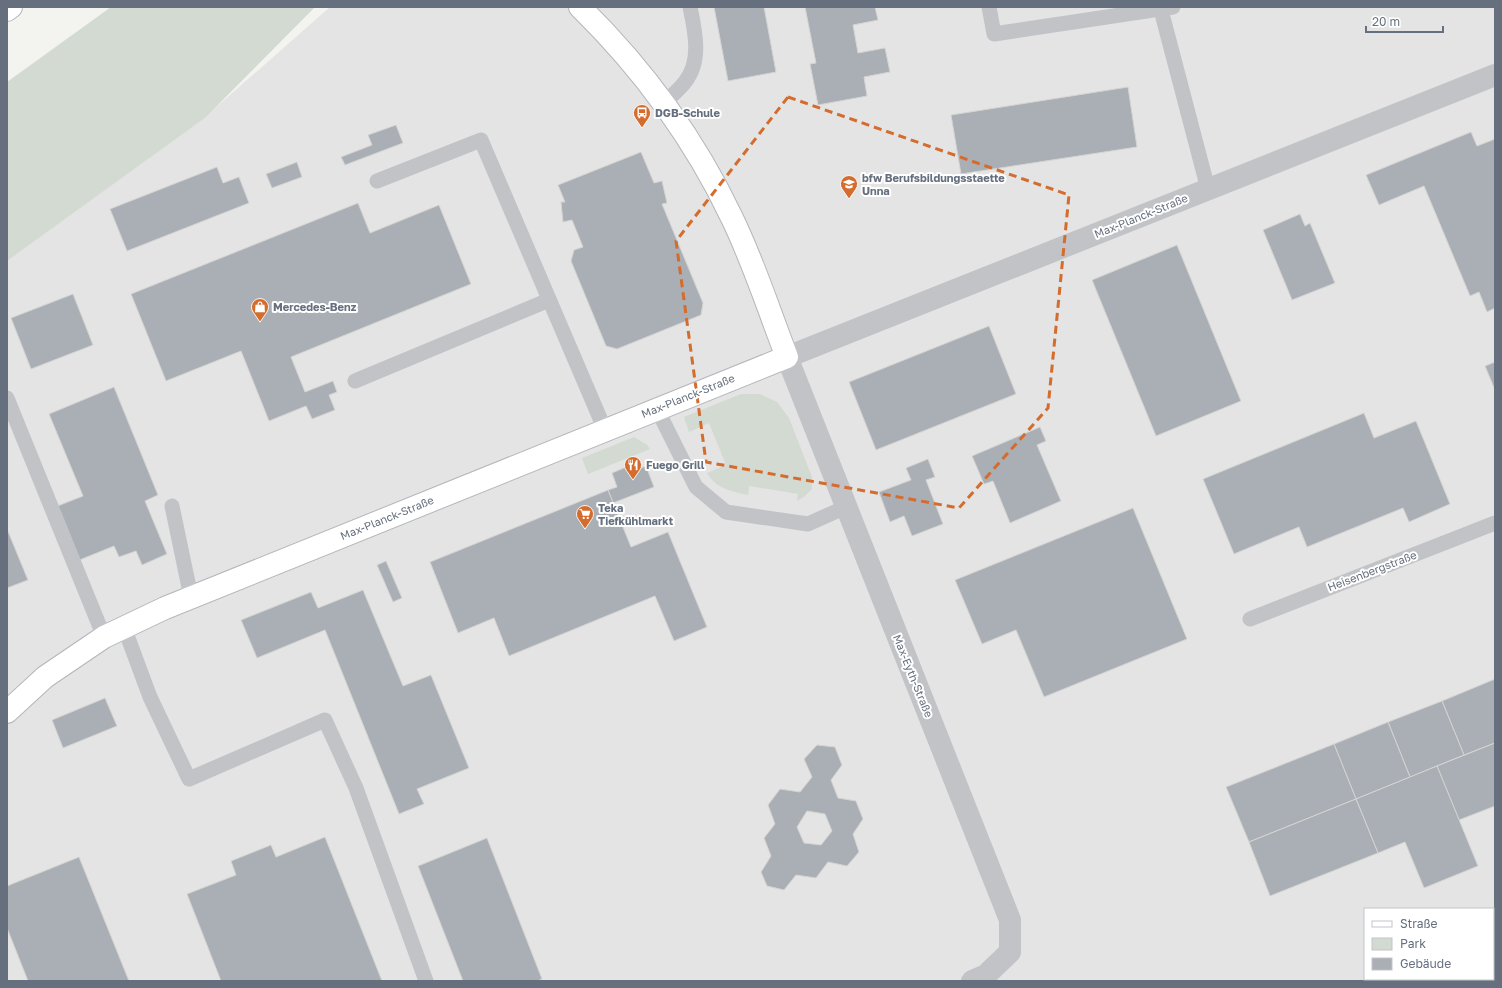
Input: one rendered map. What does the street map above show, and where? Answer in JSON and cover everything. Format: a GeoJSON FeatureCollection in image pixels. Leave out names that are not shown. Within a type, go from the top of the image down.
{"type":"FeatureCollection","features":[{"type":"Feature","properties":{"kind":"main road"},"geometry":{"type":"LineString","coordinates":[[7,10],[11,7]]}},
{"type":"Feature","properties":{"kind":"main road"},"geometry":{"type":"LineString","coordinates":[[580,7],[622,52],[663,104],[691,144],[712,179],[733,219],[787,357]]}},
{"type":"Feature","properties":{"kind":"main road","name":"Max-Planck-Straße"},"geometry":{"type":"LineString","coordinates":[[7,712],[45,677],[104,637],[192,597],[787,357]]}},
{"type":"Feature","properties":{"kind":"street","name":"Max-Planck-Straße"},"geometry":{"type":"LineString","coordinates":[[787,357],[1495,75]]}},
{"type":"Feature","properties":{"kind":"street","name":"Max-Eyth-Straße"},"geometry":{"type":"LineString","coordinates":[[787,357],[1010,920],[1010,952],[986,975],[972,981]]}},
{"type":"Feature","properties":{"kind":"lane"},"geometry":{"type":"LineString","coordinates":[[663,104],[686,81],[695,63],[695,30],[690,7]]}},
{"type":"Feature","properties":{"kind":"lane"},"geometry":{"type":"LineString","coordinates":[[989,7],[994,34],[1167,8],[1208,189]]}},
{"type":"Feature","properties":{"kind":"lane"},"geometry":{"type":"LineString","coordinates":[[376,181],[481,140],[605,430]]}},
{"type":"Feature","properties":{"kind":"lane"},"geometry":{"type":"LineString","coordinates":[[356,381],[549,300]]}},
{"type":"Feature","properties":{"kind":"lane"},"geometry":{"type":"LineString","coordinates":[[7,398],[104,637]]}},
{"type":"Feature","properties":{"kind":"lane"},"geometry":{"type":"LineString","coordinates":[[657,409],[696,487],[726,512],[808,524],[846,507]]}},
{"type":"Feature","properties":{"kind":"lane"},"geometry":{"type":"LineString","coordinates":[[172,506],[192,597]]}},
{"type":"Feature","properties":{"kind":"lane","name":"Heisenbergstraße"},"geometry":{"type":"LineString","coordinates":[[1250,619],[1495,523]]}},
{"type":"Feature","properties":{"kind":"lane"},"geometry":{"type":"LineString","coordinates":[[124,628],[150,697],[189,779],[325,720],[356,788],[426,981]]}},
{"type":"Feature","properties":{"kind":"highlighted area"},"geometry":{"type":"Polygon","coordinates":[[[788,97],[1069,195],[1048,408],[959,508],[706,462],[676,241],[788,97]]]}},
{"type":"Feature","properties":{"kind":"shaded area"},"geometry":{"type":"Polygon","coordinates":[[[330,7],[1495,7],[1495,981],[7,981],[7,261],[205,117],[330,7]]]}},
{"type":"Feature","properties":{"kind":"green space"},"geometry":{"type":"Polygon","coordinates":[[[111,7],[315,7],[206,117],[7,261],[7,82],[111,7]]]}},
{"type":"Feature","properties":{"kind":"green space"},"geometry":{"type":"Polygon","coordinates":[[[741,394],[760,394],[777,402],[789,418],[812,477],[812,489],[797,501],[798,494],[749,486],[748,495],[730,490],[715,483],[707,473],[726,465],[709,423],[689,432],[684,417],[741,394]]]}},
{"type":"Feature","properties":{"kind":"green space"},"geometry":{"type":"Polygon","coordinates":[[[634,437],[647,445],[650,449],[588,474],[582,458],[634,437]]]}},
{"type":"Feature","properties":{"kind":"building"},"geometry":{"type":"Polygon","coordinates":[[[714,7],[764,7],[776,72],[728,81],[714,7]]]}},
{"type":"Feature","properties":{"kind":"building"},"geometry":{"type":"Polygon","coordinates":[[[805,7],[875,7],[878,20],[853,25],[858,53],[885,48],[890,72],[864,77],[867,96],[818,105],[810,64],[816,63],[805,7]]]}},
{"type":"Feature","properties":{"kind":"building"},"geometry":{"type":"Polygon","coordinates":[[[1128,87],[1137,147],[961,174],[951,115],[1128,87]]]}},
{"type":"Feature","properties":{"kind":"building"},"geometry":{"type":"Polygon","coordinates":[[[396,125],[403,143],[345,165],[341,157],[372,145],[368,135],[396,125]]]}},
{"type":"Feature","properties":{"kind":"building"},"geometry":{"type":"Polygon","coordinates":[[[1471,132],[1477,146],[1495,139],[1495,308],[1487,312],[1479,292],[1470,296],[1424,186],[1379,205],[1366,175],[1471,132]]]}},
{"type":"Feature","properties":{"kind":"building"},"geometry":{"type":"Polygon","coordinates":[[[641,152],[654,183],[662,181],[667,203],[662,204],[703,303],[701,315],[617,349],[606,346],[571,261],[574,250],[583,247],[572,220],[563,222],[561,202],[565,202],[558,185],[641,152]]]}},
{"type":"Feature","properties":{"kind":"building"},"geometry":{"type":"Polygon","coordinates":[[[297,162],[302,177],[272,188],[266,174],[297,162]]]}},
{"type":"Feature","properties":{"kind":"building"},"geometry":{"type":"Polygon","coordinates":[[[217,167],[223,183],[239,177],[249,203],[127,251],[110,209],[217,167]]]}},
{"type":"Feature","properties":{"kind":"building","name":"Mercedes-Benz"},"geometry":{"type":"Polygon","coordinates":[[[358,203],[370,233],[439,205],[471,284],[291,357],[305,392],[333,381],[337,392],[329,395],[335,410],[312,419],[306,406],[269,421],[241,351],[166,381],[131,294],[358,203]]]}},
{"type":"Feature","properties":{"kind":"building"},"geometry":{"type":"Polygon","coordinates":[[[1300,214],[1305,226],[1310,223],[1335,283],[1292,300],[1263,230],[1300,214]]]}},
{"type":"Feature","properties":{"kind":"building"},"geometry":{"type":"Polygon","coordinates":[[[1177,245],[1241,401],[1156,436],[1092,280],[1177,245]]]}},
{"type":"Feature","properties":{"kind":"building"},"geometry":{"type":"Polygon","coordinates":[[[73,294],[93,345],[31,369],[11,318],[73,294]]]}},
{"type":"Feature","properties":{"kind":"building"},"geometry":{"type":"Polygon","coordinates":[[[989,326],[1016,394],[876,450],[849,382],[989,326]]]}},
{"type":"Feature","properties":{"kind":"building"},"geometry":{"type":"Polygon","coordinates":[[[1495,362],[1495,390],[1485,366],[1495,362]]]}},
{"type":"Feature","properties":{"kind":"building"},"geometry":{"type":"Polygon","coordinates":[[[114,387],[158,495],[145,501],[167,554],[142,565],[136,551],[119,557],[114,546],[77,561],[55,507],[83,496],[49,414],[114,387]]]}},
{"type":"Feature","properties":{"kind":"building"},"geometry":{"type":"Polygon","coordinates":[[[1364,413],[1374,438],[1416,421],[1450,504],[1409,522],[1403,508],[1307,547],[1299,527],[1234,554],[1203,479],[1364,413]]]}},
{"type":"Feature","properties":{"kind":"building"},"geometry":{"type":"Polygon","coordinates":[[[1040,427],[1046,441],[1037,445],[1061,501],[1010,523],[993,481],[984,484],[972,456],[1040,427]]]}},
{"type":"Feature","properties":{"kind":"building"},"geometry":{"type":"Polygon","coordinates":[[[928,459],[935,477],[926,480],[943,524],[912,536],[904,516],[890,522],[879,492],[911,480],[906,468],[928,459]]]}},
{"type":"Feature","properties":{"kind":"building","name":"Fuego Grill"},"geometry":{"type":"Polygon","coordinates":[[[638,462],[641,468],[646,466],[654,487],[613,503],[608,490],[617,487],[612,473],[638,462]]]}},
{"type":"Feature","properties":{"kind":"building"},"geometry":{"type":"Polygon","coordinates":[[[608,490],[631,547],[668,532],[707,627],[674,641],[655,596],[509,656],[494,618],[458,633],[430,562],[608,490]]]}},
{"type":"Feature","properties":{"kind":"building"},"geometry":{"type":"Polygon","coordinates":[[[1133,508],[1187,639],[1044,697],[1016,630],[982,644],[955,580],[1133,508]]]}},
{"type":"Feature","properties":{"kind":"building"},"geometry":{"type":"Polygon","coordinates":[[[7,529],[28,580],[7,588],[7,529]]]}},
{"type":"Feature","properties":{"kind":"building"},"geometry":{"type":"Polygon","coordinates":[[[386,561],[402,598],[393,602],[377,565],[386,561]]]}},
{"type":"Feature","properties":{"kind":"building"},"geometry":{"type":"Polygon","coordinates":[[[363,590],[403,686],[431,675],[469,768],[417,789],[424,804],[399,814],[325,630],[257,658],[241,620],[311,592],[318,608],[363,590]]]}},
{"type":"Feature","properties":{"kind":"building"},"geometry":{"type":"Polygon","coordinates":[[[1495,679],[1495,743],[1464,755],[1442,701],[1495,679]]]}},
{"type":"Feature","properties":{"kind":"building"},"geometry":{"type":"Polygon","coordinates":[[[105,698],[117,726],[63,748],[52,720],[105,698]]]}},
{"type":"Feature","properties":{"kind":"building"},"geometry":{"type":"Polygon","coordinates":[[[1442,701],[1464,755],[1410,777],[1388,722],[1442,701]]]}},
{"type":"Feature","properties":{"kind":"building"},"geometry":{"type":"Polygon","coordinates":[[[1388,722],[1410,777],[1356,799],[1334,744],[1388,722]]]}},
{"type":"Feature","properties":{"kind":"building"},"geometry":{"type":"Polygon","coordinates":[[[1495,743],[1495,806],[1459,820],[1437,766],[1495,743]]]}},
{"type":"Feature","properties":{"kind":"building"},"geometry":{"type":"Polygon","coordinates":[[[1334,744],[1356,799],[1249,842],[1226,787],[1334,744]]]}},
{"type":"Feature","properties":{"kind":"building"},"geometry":{"type":"Polygon","coordinates":[[[817,745],[835,747],[842,765],[831,780],[838,798],[856,801],[863,819],[853,834],[859,852],[847,866],[828,862],[816,878],[796,875],[784,890],[767,886],[761,872],[771,856],[764,838],[775,824],[768,805],[780,789],[800,792],[812,777],[804,759],[817,745]],[[807,811],[797,827],[804,843],[821,845],[832,831],[825,814],[807,811]]]}},
{"type":"Feature","properties":{"kind":"building"},"geometry":{"type":"Polygon","coordinates":[[[1437,766],[1478,866],[1424,888],[1405,842],[1378,853],[1356,799],[1437,766]]]}},
{"type":"Feature","properties":{"kind":"building"},"geometry":{"type":"Polygon","coordinates":[[[1356,799],[1378,853],[1270,896],[1249,842],[1356,799]]]}},
{"type":"Feature","properties":{"kind":"building"},"geometry":{"type":"Polygon","coordinates":[[[325,837],[382,981],[221,981],[187,894],[236,875],[231,861],[271,845],[276,857],[325,837]]]}},
{"type":"Feature","properties":{"kind":"building"},"geometry":{"type":"Polygon","coordinates":[[[487,838],[542,979],[537,981],[463,981],[418,866],[487,838]]]}},
{"type":"Feature","properties":{"kind":"building"},"geometry":{"type":"Polygon","coordinates":[[[79,857],[129,981],[28,981],[7,928],[7,886],[79,857]]]}},
{"type":"Feature","properties":{"kind":"place","name":"DGB-Schule"},"geometry":{"type":"Point","coordinates":[642,128]}},
{"type":"Feature","properties":{"kind":"place","name":"bfw Berufsbildungsstaette Unna"},"geometry":{"type":"Point","coordinates":[849,199]}},
{"type":"Feature","properties":{"kind":"place","name":"Mercedes-Benz"},"geometry":{"type":"Point","coordinates":[260,322]}},
{"type":"Feature","properties":{"kind":"place","name":"Fuego Grill"},"geometry":{"type":"Point","coordinates":[633,480]}},
{"type":"Feature","properties":{"kind":"place","name":"Teka Tiefkühlmarkt"},"geometry":{"type":"Point","coordinates":[585,529]}}]}
